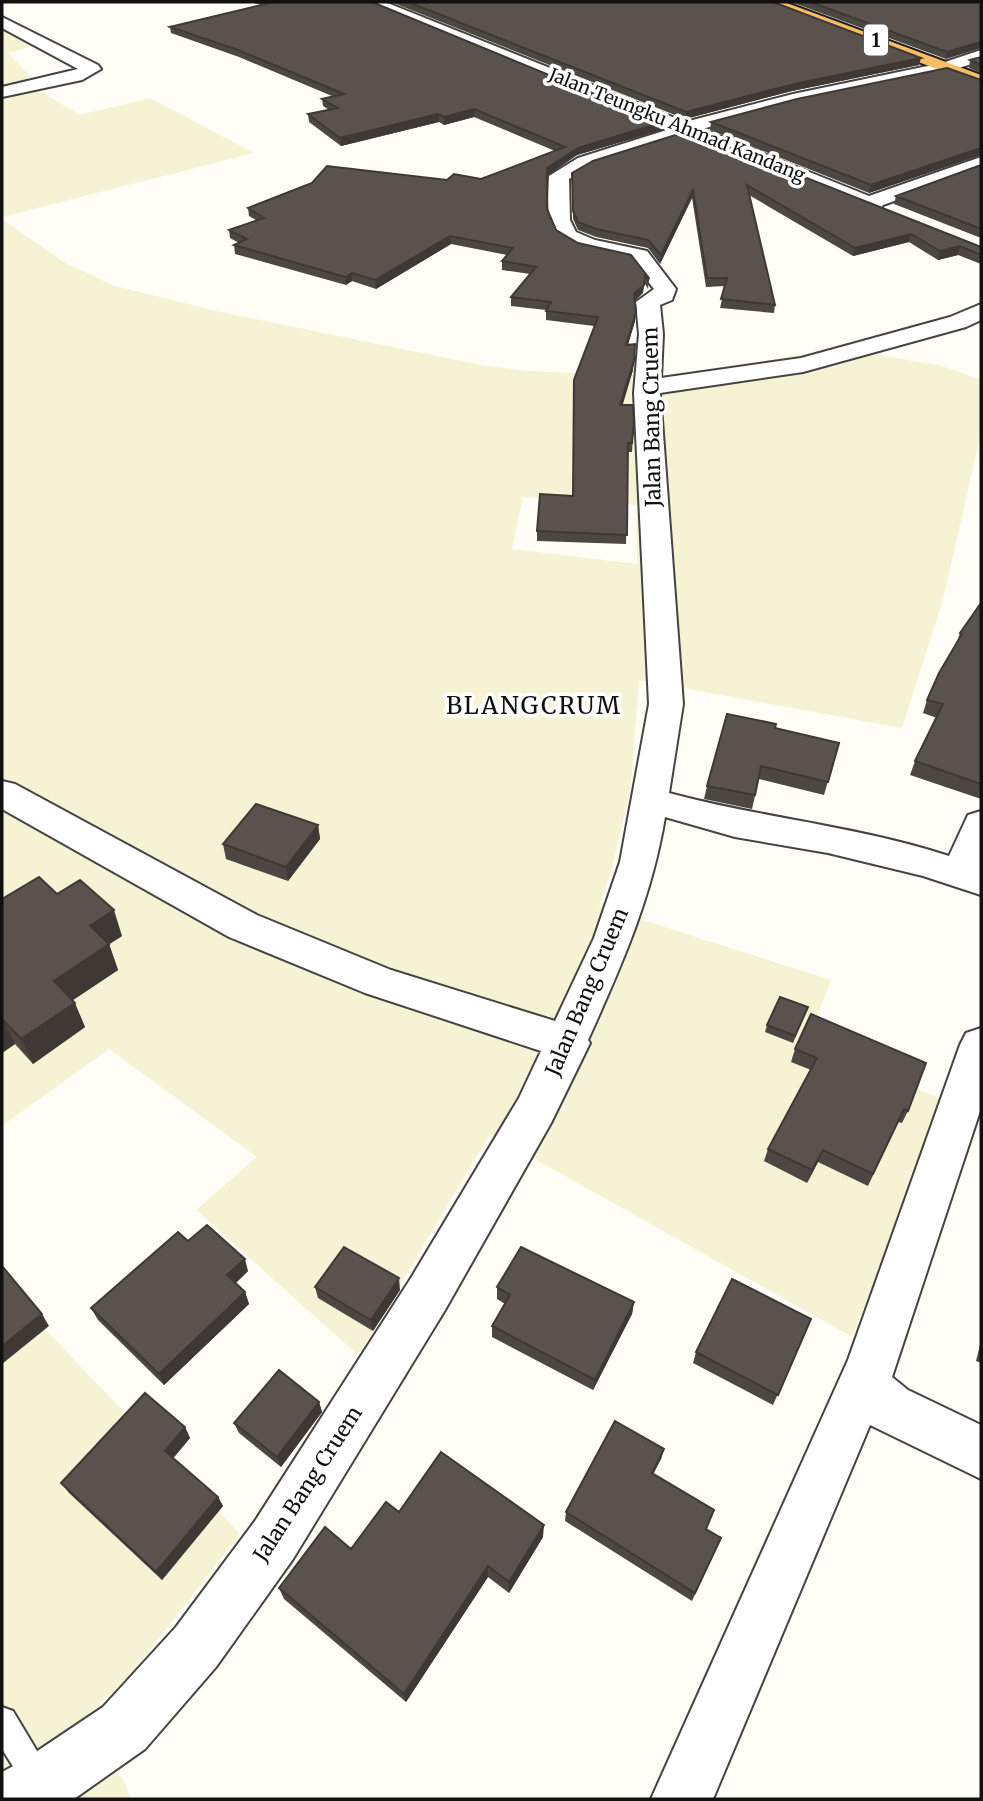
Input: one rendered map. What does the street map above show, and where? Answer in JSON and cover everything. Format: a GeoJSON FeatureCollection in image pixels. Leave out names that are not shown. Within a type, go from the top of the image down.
{"type":"FeatureCollection","features":[{"type":"Feature","properties":{"kind":"highway","name":"1"},"geometry":{"type":"LineString","coordinates":[[770,2],[981,81]]}},
{"type":"Feature","properties":{"kind":"street","name":"Jalan Teungku Ahmad Kandang"},"geometry":{"type":"LineString","coordinates":[[372,2],[894,213]]}},
{"type":"Feature","properties":{"kind":"street"},"geometry":{"type":"LineString","coordinates":[[2,22],[92,69],[76,76],[2,92]]}},
{"type":"Feature","properties":{"kind":"street"},"geometry":{"type":"LineString","coordinates":[[686,129],[793,99],[946,67],[981,55]]}},
{"type":"Feature","properties":{"kind":"street","name":"Jalan Bang Cruem"},"geometry":{"type":"LineString","coordinates":[[28,1792],[124,1728],[196,1647],[274,1540],[428,1294],[536,1110],[569,1043],[614,938],[639,862],[652,801],[666,704],[648,387],[651,334],[648,302],[664,295],[665,289],[643,257],[621,250],[588,246],[564,235],[557,222],[559,176],[585,162],[686,129]]}},
{"type":"Feature","properties":{"kind":"street"},"geometry":{"type":"LineString","coordinates":[[869,203],[981,163]]}},
{"type":"Feature","properties":{"kind":"street"},"geometry":{"type":"LineString","coordinates":[[648,387],[803,365],[958,322],[981,311]]}},
{"type":"Feature","properties":{"kind":"street"},"geometry":{"type":"LineString","coordinates":[[2,793],[243,926],[379,982],[569,1043]]}},
{"type":"Feature","properties":{"kind":"street"},"geometry":{"type":"LineString","coordinates":[[652,801],[735,824],[828,840],[971,878],[981,824]]}},
{"type":"Feature","properties":{"kind":"street"},"geometry":{"type":"LineString","coordinates":[[682,1799],[861,1385],[868,1375],[981,1045]]}},
{"type":"Feature","properties":{"kind":"street"},"geometry":{"type":"LineString","coordinates":[[861,1385],[890,1408],[981,1453]]}},
{"type":"Feature","properties":{"kind":"lane"},"geometry":{"type":"LineString","coordinates":[[2,1722],[28,1792]]}},
{"type":"Feature","properties":{"kind":"shaded area"},"geometry":{"type":"Polygon","coordinates":[[[2,28],[34,46],[8,53],[27,73],[30,85],[80,115],[150,98],[254,153],[2,217],[2,28]]]}},
{"type":"Feature","properties":{"kind":"shaded area"},"geometry":{"type":"Polygon","coordinates":[[[2,219],[65,263],[115,286],[216,311],[481,365],[529,371],[674,377],[803,354],[878,355],[939,365],[981,380],[981,433],[943,600],[902,728],[639,680],[631,786],[612,868],[599,906],[831,980],[807,1042],[946,1101],[852,1337],[490,1134],[358,1355],[196,1210],[257,1157],[109,1049],[2,1126],[2,219]],[[523,497],[512,549],[637,564],[636,505],[523,497]]]}},
{"type":"Feature","properties":{"kind":"shaded area"},"geometry":{"type":"Polygon","coordinates":[[[2,1284],[240,1534],[132,1673],[68,1733],[123,1779],[131,1799],[2,1799],[2,1284]]]}},
{"type":"Feature","properties":{"kind":"building"},"geometry":{"type":"Polygon","coordinates":[[[274,2],[372,2],[663,122],[578,148],[547,168],[547,209],[556,230],[578,243],[631,255],[649,278],[648,280],[645,274],[644,285],[634,294],[636,312],[626,345],[635,344],[634,361],[620,405],[633,405],[634,422],[632,443],[628,443],[627,535],[537,531],[540,494],[573,496],[574,380],[598,317],[546,311],[551,302],[511,297],[536,267],[502,261],[513,248],[450,236],[375,280],[352,273],[345,277],[234,245],[247,239],[229,230],[264,218],[248,208],[312,183],[327,166],[447,180],[454,174],[481,179],[565,147],[474,109],[444,117],[438,114],[340,138],[308,114],[338,108],[322,99],[344,94],[238,50],[170,27],[274,2]]]}},
{"type":"Feature","properties":{"kind":"building"},"geometry":{"type":"Polygon","coordinates":[[[408,2],[773,2],[921,58],[794,84],[686,112],[408,2]]]}},
{"type":"Feature","properties":{"kind":"building"},"geometry":{"type":"Polygon","coordinates":[[[810,2],[981,2],[981,42],[947,52],[810,2]]]}},
{"type":"Feature","properties":{"kind":"building"},"geometry":{"type":"Polygon","coordinates":[[[981,57],[981,65],[970,60],[981,57]]]}},
{"type":"Feature","properties":{"kind":"building"},"geometry":{"type":"Polygon","coordinates":[[[947,68],[981,80],[981,148],[871,185],[711,122],[797,99],[947,68]]]}},
{"type":"Feature","properties":{"kind":"building"},"geometry":{"type":"Polygon","coordinates":[[[688,131],[981,247],[981,255],[960,246],[940,251],[911,234],[855,248],[747,185],[775,305],[721,299],[727,278],[707,278],[693,190],[661,255],[648,240],[596,229],[578,222],[573,211],[572,173],[593,161],[688,131]]]}},
{"type":"Feature","properties":{"kind":"building"},"geometry":{"type":"Polygon","coordinates":[[[981,165],[981,229],[896,196],[981,165]]]}},
{"type":"Feature","properties":{"kind":"building"},"geometry":{"type":"Polygon","coordinates":[[[981,603],[981,784],[915,761],[943,704],[927,700],[962,634],[960,633],[981,603]]]}},
{"type":"Feature","properties":{"kind":"building"},"geometry":{"type":"Polygon","coordinates":[[[727,714],[776,724],[775,728],[839,743],[828,782],[761,766],[755,795],[707,786],[727,714]]]}},
{"type":"Feature","properties":{"kind":"building"},"geometry":{"type":"Polygon","coordinates":[[[256,804],[318,825],[286,867],[223,844],[256,804]]]}},
{"type":"Feature","properties":{"kind":"building"},"geometry":{"type":"Polygon","coordinates":[[[39,877],[57,894],[80,880],[114,910],[90,926],[109,944],[54,981],[75,1003],[21,1039],[2,1021],[2,899],[39,877]]]}},
{"type":"Feature","properties":{"kind":"building"},"geometry":{"type":"Polygon","coordinates":[[[780,997],[808,1007],[795,1036],[767,1025],[780,997]]]}},
{"type":"Feature","properties":{"kind":"building"},"geometry":{"type":"Polygon","coordinates":[[[811,1014],[926,1063],[908,1111],[904,1109],[873,1174],[823,1150],[812,1170],[768,1149],[817,1058],[795,1049],[811,1014]]]}},
{"type":"Feature","properties":{"kind":"building"},"geometry":{"type":"Polygon","coordinates":[[[207,1225],[245,1259],[227,1275],[245,1292],[159,1374],[91,1308],[178,1232],[188,1241],[207,1225]]]}},
{"type":"Feature","properties":{"kind":"building"},"geometry":{"type":"Polygon","coordinates":[[[344,1247],[399,1278],[371,1320],[315,1287],[344,1247]]]}},
{"type":"Feature","properties":{"kind":"building"},"geometry":{"type":"Polygon","coordinates":[[[521,1247],[634,1302],[595,1380],[492,1326],[510,1295],[497,1287],[521,1247]]]}},
{"type":"Feature","properties":{"kind":"building"},"geometry":{"type":"Polygon","coordinates":[[[2,1266],[42,1314],[2,1346],[2,1266]]]}},
{"type":"Feature","properties":{"kind":"building"},"geometry":{"type":"Polygon","coordinates":[[[732,1279],[811,1319],[778,1395],[696,1352],[732,1279]]]}},
{"type":"Feature","properties":{"kind":"building"},"geometry":{"type":"Polygon","coordinates":[[[279,1370],[319,1402],[277,1457],[234,1423],[279,1370]]]}},
{"type":"Feature","properties":{"kind":"building"},"geometry":{"type":"Polygon","coordinates":[[[145,1393],[185,1427],[165,1451],[218,1497],[156,1572],[61,1483],[145,1393]]]}},
{"type":"Feature","properties":{"kind":"building"},"geometry":{"type":"Polygon","coordinates":[[[615,1421],[664,1449],[652,1473],[714,1510],[706,1529],[721,1538],[695,1593],[566,1512],[615,1421]]]}},
{"type":"Feature","properties":{"kind":"building"},"geometry":{"type":"Polygon","coordinates":[[[441,1452],[544,1525],[509,1582],[488,1566],[404,1694],[279,1588],[325,1527],[351,1549],[386,1502],[399,1512],[441,1452]]]}},
{"type":"Feature","properties":{"kind":"district","name":"BLANGCRUM"},"geometry":{"type":"Point","coordinates":[534,706]}}]}
